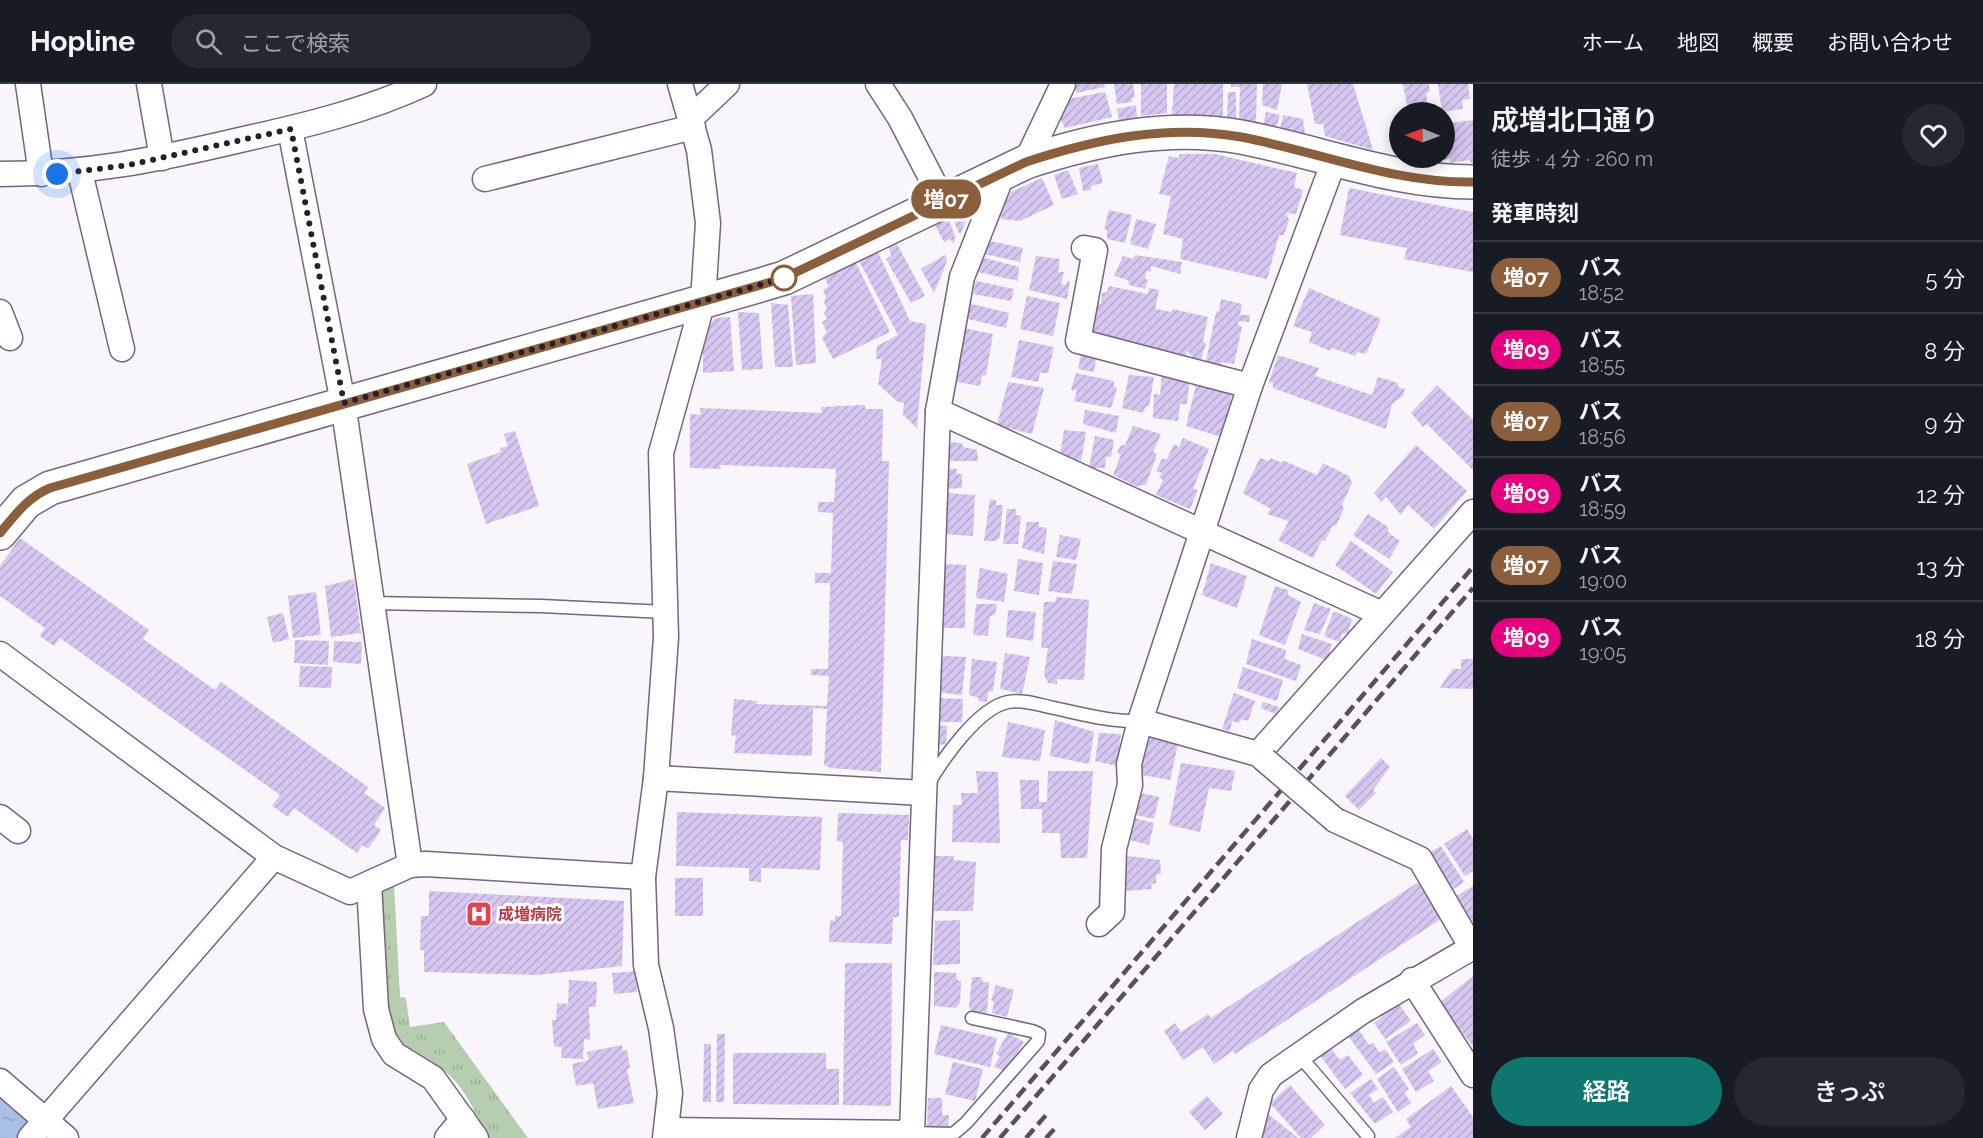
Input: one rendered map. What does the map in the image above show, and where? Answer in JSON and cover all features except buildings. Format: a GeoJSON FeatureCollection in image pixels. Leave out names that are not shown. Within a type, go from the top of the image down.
{"type":"FeatureCollection","features":[{"type":"Feature","properties":{"kind":"street"},"geometry":{"type":"LineString","coordinates":[[28,84],[41,174]]}},
{"type":"Feature","properties":{"kind":"street"},"geometry":{"type":"LineString","coordinates":[[149,84],[162,158]]}},
{"type":"Feature","properties":{"kind":"street"},"geometry":{"type":"LineString","coordinates":[[0,174],[80,172],[162,158],[291,129],[397,97],[424,84]]}},
{"type":"Feature","properties":{"kind":"street"},"geometry":{"type":"LineString","coordinates":[[680,84],[699,150],[708,224],[703,301],[661,453],[665,612],[656,778],[643,877],[646,965],[661,1028],[670,1093],[666,1134],[912,1133],[938,411],[962,277],[1015,168],[1063,84]]}},
{"type":"Feature","properties":{"kind":"street"},"geometry":{"type":"LineString","coordinates":[[485,179],[691,123],[728,84]]}},
{"type":"Feature","properties":{"kind":"street"},"geometry":{"type":"LineString","coordinates":[[878,84],[900,118],[943,201]]}},
{"type":"Feature","properties":{"kind":"street"},"geometry":{"type":"LineString","coordinates":[[291,129],[344,403],[370,603],[410,866]]}},
{"type":"Feature","properties":{"kind":"street"},"geometry":{"type":"LineString","coordinates":[[0,533],[26,502],[50,488],[784,278],[1015,168],[1103,140],[1138,134],[1190,133],[1239,137],[1334,161],[1429,181],[1473,182]]}},
{"type":"Feature","properties":{"kind":"street"},"geometry":{"type":"LineString","coordinates":[[1100,924],[1112,912],[1114,849],[1130,785],[1129,764],[1140,721],[1250,386],[1334,161]]}},
{"type":"Feature","properties":{"kind":"street"},"geometry":{"type":"LineString","coordinates":[[80,172],[122,349]]}},
{"type":"Feature","properties":{"kind":"street"},"geometry":{"type":"LineString","coordinates":[[1084,248],[1095,250],[1078,341],[1250,386]]}},
{"type":"Feature","properties":{"kind":"street"},"geometry":{"type":"LineString","coordinates":[[0,312],[10,338]]}},
{"type":"Feature","properties":{"kind":"street"},"geometry":{"type":"LineString","coordinates":[[938,411],[1382,614]]}},
{"type":"Feature","properties":{"kind":"street"},"geometry":{"type":"LineString","coordinates":[[1262,757],[1382,614],[1473,512]]}},
{"type":"Feature","properties":{"kind":"street"},"geometry":{"type":"LineString","coordinates":[[0,654],[274,857],[350,892],[410,866],[426,864],[643,877]]}},
{"type":"Feature","properties":{"kind":"street"},"geometry":{"type":"LineString","coordinates":[[1140,721],[1262,757],[1335,820],[1420,859],[1473,947],[1412,980],[1299,1055],[1266,1081],[1249,1138]]}},
{"type":"Feature","properties":{"kind":"street"},"geometry":{"type":"LineString","coordinates":[[656,778],[923,793]]}},
{"type":"Feature","properties":{"kind":"street"},"geometry":{"type":"LineString","coordinates":[[39,1128],[274,857]]}},
{"type":"Feature","properties":{"kind":"street"},"geometry":{"type":"LineString","coordinates":[[369,884],[376,1009],[384,1039],[394,1054],[433,1078],[470,1128],[447,1138]]}},
{"type":"Feature","properties":{"kind":"street"},"geometry":{"type":"LineString","coordinates":[[1412,980],[1473,1075]]}},
{"type":"Feature","properties":{"kind":"street"},"geometry":{"type":"LineString","coordinates":[[0,1081],[39,1128],[66,1138]]}},
{"type":"Feature","properties":{"kind":"lane"},"geometry":{"type":"LineString","coordinates":[[370,603],[541,606],[665,612]]}},
{"type":"Feature","properties":{"kind":"lane"},"geometry":{"type":"LineString","coordinates":[[923,793],[962,738],[986,713],[1006,702],[1034,704],[1122,722],[1140,721]]}},
{"type":"Feature","properties":{"kind":"lane"},"geometry":{"type":"LineString","coordinates":[[912,1133],[953,1134],[966,1123],[1038,1041],[1039,1035],[1032,1031],[972,1018]]}},
{"type":"Feature","properties":{"kind":"lane"},"geometry":{"type":"LineString","coordinates":[[1299,1055],[1368,1136]]}},
{"type":"Feature","properties":{"kind":"green space"},"geometry":{"type":"Polygon","coordinates":[[[394,884],[400,997],[406,998],[410,1027],[444,1022],[528,1138],[488,1138],[469,1101],[450,1076],[400,1041],[388,1027],[377,894],[394,884]]]}},
{"type":"Feature","properties":{"kind":"water"},"geometry":{"type":"Polygon","coordinates":[[[0,1093],[53,1138],[0,1138],[0,1093]]]}},
{"type":"Feature","properties":{"kind":"railway"},"geometry":{"type":"LineString","coordinates":[[982,1138],[1473,567]]}},
{"type":"Feature","properties":{"kind":"railway"},"geometry":{"type":"LineString","coordinates":[[1000,1138],[1473,588]]}},
{"type":"Feature","properties":{"kind":"railway"},"geometry":{"type":"LineString","coordinates":[[1026,1138],[1046,1115]]}},
{"type":"Feature","properties":{"kind":"railway"},"geometry":{"type":"LineString","coordinates":[[1046,1138],[1057,1126]]}},
{"type":"Feature","properties":{"kind":"bus line","name":"増07"},"geometry":{"type":"LineString","coordinates":[[0,533],[26,502],[50,488],[784,278],[1026,162],[1068,148],[1138,134],[1200,133],[1239,137],[1352,166],[1429,181],[1473,182]]}},
{"type":"Feature","properties":{"kind":"place","name":"成増病院"},"geometry":{"type":"Point","coordinates":[479,914]}},
{"type":"Feature","properties":{"kind":"route"},"geometry":{"type":"LineString","coordinates":[[57,174],[129,165],[291,129],[321,294],[344,403],[784,278]]}}]}
